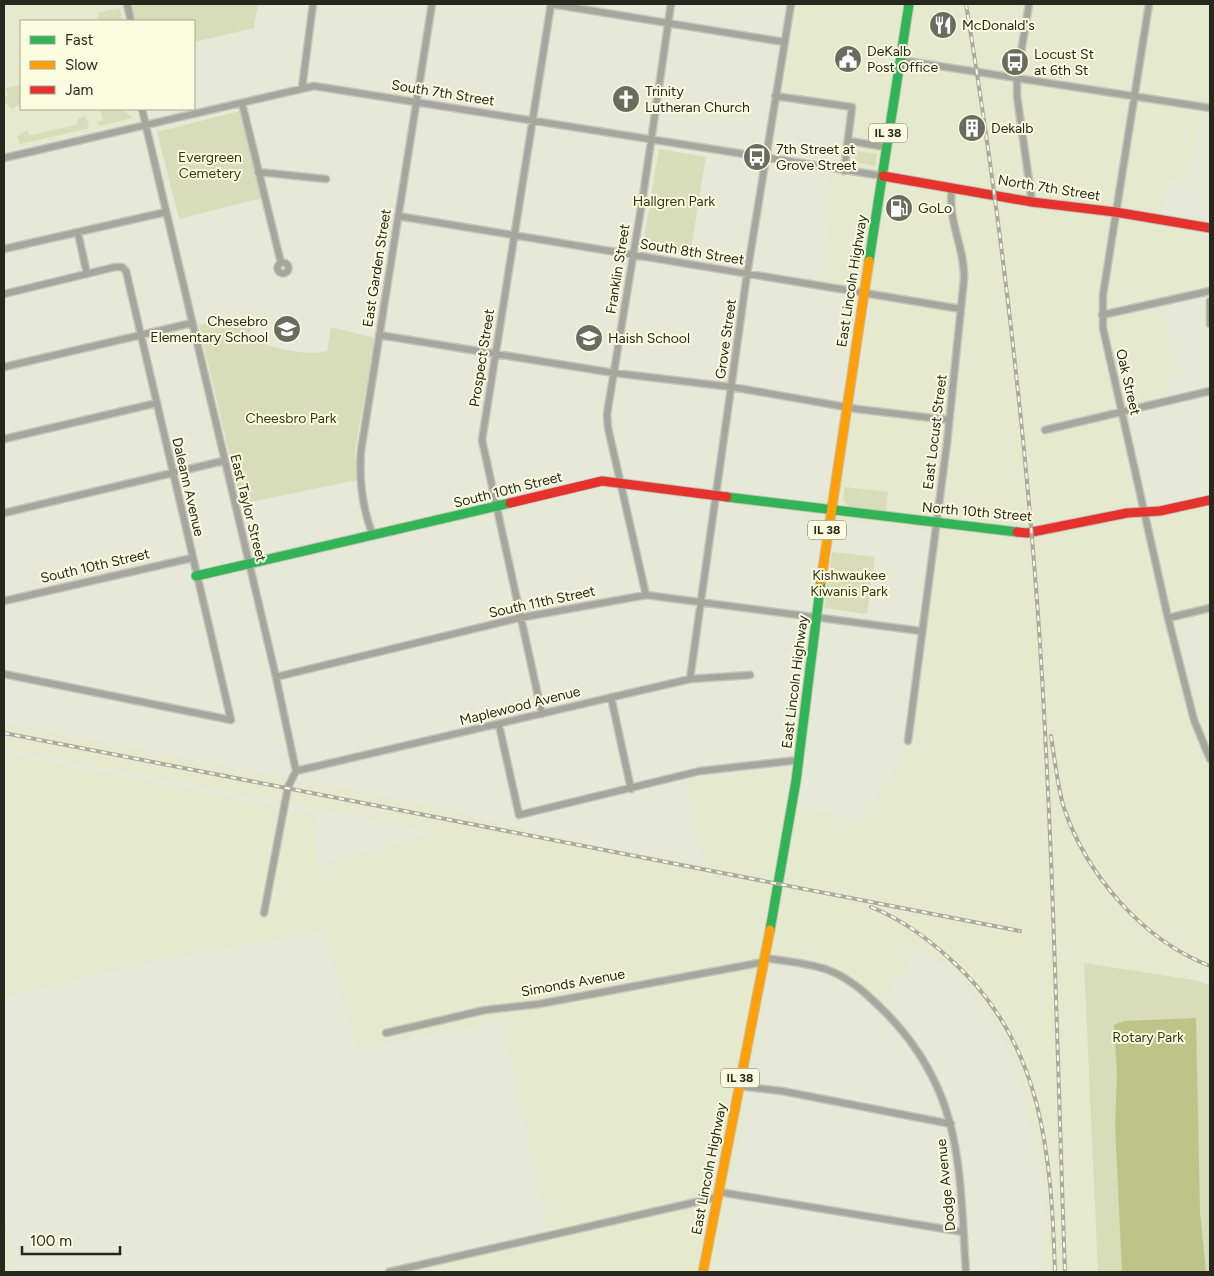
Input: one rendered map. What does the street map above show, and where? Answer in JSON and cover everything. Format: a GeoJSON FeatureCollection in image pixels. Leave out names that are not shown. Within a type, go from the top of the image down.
{"type":"FeatureCollection","features":[{"type":"Feature","properties":{"kind":"street"},"geometry":{"type":"LineString","coordinates":[[127,4],[131,20]]}},
{"type":"Feature","properties":{"kind":"street"},"geometry":{"type":"LineString","coordinates":[[302,88],[313,4]]}},
{"type":"Feature","properties":{"kind":"street","name":"East Garden Street"},"geometry":{"type":"LineString","coordinates":[[373,536],[360,472],[362,445],[432,4]]}},
{"type":"Feature","properties":{"kind":"street"},"geometry":{"type":"LineString","coordinates":[[551,4],[784,42]]}},
{"type":"Feature","properties":{"kind":"street","name":"Prospect Street"},"geometry":{"type":"LineString","coordinates":[[542,714],[519,618],[482,440],[551,4]]}},
{"type":"Feature","properties":{"kind":"street","name":"Franklin Street"},"geometry":{"type":"LineString","coordinates":[[646,595],[607,421],[652,140],[671,4]]}},
{"type":"Feature","properties":{"kind":"street","name":"Grove Street"},"geometry":{"type":"LineString","coordinates":[[690,679],[747,274],[791,4]]}},
{"type":"Feature","properties":{"kind":"street","name":"East Lincoln Highway"},"geometry":{"type":"LineString","coordinates":[[703,1272],[764,960],[799,760],[808,673],[817,618],[830,511],[909,4]]}},
{"type":"Feature","properties":{"kind":"street"},"geometry":{"type":"LineString","coordinates":[[1029,4],[1017,77],[1018,101],[1032,202]]}},
{"type":"Feature","properties":{"kind":"street","name":"Oak Street"},"geometry":{"type":"LineString","coordinates":[[1148,4],[1135,97],[1115,212],[1102,315],[1103,328],[1168,618],[1194,720],[1210,759]]}},
{"type":"Feature","properties":{"kind":"street"},"geometry":{"type":"LineString","coordinates":[[900,60],[1210,108]]}},
{"type":"Feature","properties":{"kind":"street","name":"South 7th Street"},"geometry":{"type":"LineString","coordinates":[[4,158],[302,88],[324,87],[882,176]]}},
{"type":"Feature","properties":{"kind":"street"},"geometry":{"type":"LineString","coordinates":[[775,96],[852,107],[844,171]]}},
{"type":"Feature","properties":{"kind":"street"},"geometry":{"type":"LineString","coordinates":[[242,103],[281,262]]}},
{"type":"Feature","properties":{"kind":"street","name":"East Taylor Street"},"geometry":{"type":"LineString","coordinates":[[142,110],[276,677],[296,771]]}},
{"type":"Feature","properties":{"kind":"street"},"geometry":{"type":"LineString","coordinates":[[849,141],[886,147]]}},
{"type":"Feature","properties":{"kind":"street"},"geometry":{"type":"LineString","coordinates":[[258,172],[326,179]]}},
{"type":"Feature","properties":{"kind":"street","name":"North 7th Street"},"geometry":{"type":"LineString","coordinates":[[882,176],[1032,202],[1115,212],[1210,228]]}},
{"type":"Feature","properties":{"kind":"street","name":"East Locust Street"},"geometry":{"type":"LineString","coordinates":[[908,740],[949,420],[964,273],[951,217],[952,187]]}},
{"type":"Feature","properties":{"kind":"street"},"geometry":{"type":"LineString","coordinates":[[4,249],[166,212]]}},
{"type":"Feature","properties":{"kind":"street","name":"South 8th Street"},"geometry":{"type":"LineString","coordinates":[[398,216],[961,309]]}},
{"type":"Feature","properties":{"kind":"street"},"geometry":{"type":"LineString","coordinates":[[4,294],[87,274],[78,233]]}},
{"type":"Feature","properties":{"kind":"street","name":"Daleann Avenue"},"geometry":{"type":"LineString","coordinates":[[4,674],[231,720],[172,474],[127,274],[122,267],[87,274]]}},
{"type":"Feature","properties":{"kind":"street"},"geometry":{"type":"LineString","coordinates":[[1102,315],[1210,291]]}},
{"type":"Feature","properties":{"kind":"street"},"geometry":{"type":"LineString","coordinates":[[1210,301],[1210,324]]}},
{"type":"Feature","properties":{"kind":"street"},"geometry":{"type":"LineString","coordinates":[[4,368],[192,323]]}},
{"type":"Feature","properties":{"kind":"street"},"geometry":{"type":"LineString","coordinates":[[380,335],[496,352],[614,373],[732,387],[847,407],[949,420]]}},
{"type":"Feature","properties":{"kind":"street"},"geometry":{"type":"LineString","coordinates":[[1045,430],[1210,391]]}},
{"type":"Feature","properties":{"kind":"street"},"geometry":{"type":"LineString","coordinates":[[4,439],[157,403]]}},
{"type":"Feature","properties":{"kind":"street"},"geometry":{"type":"LineString","coordinates":[[4,513],[224,461]]}},
{"type":"Feature","properties":{"kind":"street","name":"South 10th Street"},"geometry":{"type":"LineString","coordinates":[[196,576],[602,481],[830,511]]}},
{"type":"Feature","properties":{"kind":"street","name":"North 10th Street"},"geometry":{"type":"LineString","coordinates":[[830,511],[1027,533],[1128,513],[1160,511],[1210,500]]}},
{"type":"Feature","properties":{"kind":"street","name":"South 10th Street"},"geometry":{"type":"LineString","coordinates":[[4,601],[192,558]]}},
{"type":"Feature","properties":{"kind":"street","name":"South 11th Street"},"geometry":{"type":"LineString","coordinates":[[276,677],[519,618],[646,595],[921,631]]}},
{"type":"Feature","properties":{"kind":"street"},"geometry":{"type":"LineString","coordinates":[[1168,618],[1210,608]]}},
{"type":"Feature","properties":{"kind":"street","name":"Maplewood Avenue"},"geometry":{"type":"LineString","coordinates":[[296,771],[690,679],[750,675]]}},
{"type":"Feature","properties":{"kind":"street"},"geometry":{"type":"LineString","coordinates":[[611,697],[632,789]]}},
{"type":"Feature","properties":{"kind":"street"},"geometry":{"type":"LineString","coordinates":[[499,724],[520,815],[700,772],[799,760]]}},
{"type":"Feature","properties":{"kind":"street"},"geometry":{"type":"LineString","coordinates":[[264,913],[286,794],[296,771]]}},
{"type":"Feature","properties":{"kind":"street","name":"Simonds Avenue"},"geometry":{"type":"LineString","coordinates":[[386,1033],[485,1010],[538,1004],[764,960]]}},
{"type":"Feature","properties":{"kind":"street","name":"Dodge Avenue"},"geometry":{"type":"LineString","coordinates":[[764,960],[820,967],[847,979],[863,991],[900,1028],[922,1057],[944,1101],[959,1160],[966,1272]]}},
{"type":"Feature","properties":{"kind":"street"},"geometry":{"type":"LineString","coordinates":[[738,1086],[782,1092],[951,1124]]}},
{"type":"Feature","properties":{"kind":"street"},"geometry":{"type":"LineString","coordinates":[[389,1272],[719,1194],[963,1232]]}},
{"type":"Feature","properties":{"kind":"shaded area"},"geometry":{"type":"Polygon","coordinates":[[[4,4],[123,4],[127,20],[20,20],[20,110],[138,110],[139,120],[4,152],[4,4]]]}},
{"type":"Feature","properties":{"kind":"shaded area"},"geometry":{"type":"Polygon","coordinates":[[[794,4],[1210,4],[1210,117],[1201,116],[1190,181],[1168,178],[1159,225],[1210,235],[1210,287],[1160,299],[1178,373],[1167,376],[1171,397],[1126,407],[1150,506],[1179,503],[1210,496],[1210,616],[1179,623],[1194,700],[1210,696],[1210,980],[1191,975],[1194,980],[1084,964],[1098,1272],[1040,1272],[1046,1226],[1044,1191],[1020,1080],[1003,1037],[982,1006],[955,973],[919,946],[880,1002],[855,979],[823,965],[772,954],[715,1270],[742,1272],[363,1272],[549,1231],[502,1020],[358,1048],[323,929],[142,963],[4,996],[4,754],[315,815],[319,866],[444,832],[4,748],[4,724],[411,803],[558,837],[704,865],[685,781],[789,767],[784,809],[862,819],[903,759],[931,530],[836,519],[871,301],[820,290],[830,231],[822,222],[830,177],[838,164],[845,114],[781,102],[794,4]]]}},
{"type":"Feature","properties":{"kind":"shaded area"},"geometry":{"type":"Polygon","coordinates":[[[1196,1018],[1200,1212],[1206,1272],[1122,1272],[1115,1125],[1117,1073],[1114,1025],[1124,1021],[1196,1018]]]}},
{"type":"Feature","properties":{"kind":"shaded area"},"geometry":{"type":"Polygon","coordinates":[[[4,1217],[16,1272],[4,1272],[4,1217]]]}},
{"type":"Feature","properties":{"kind":"green space"},"geometry":{"type":"Polygon","coordinates":[[[124,4],[258,4],[254,28],[195,42],[195,20],[127,20],[124,4]]]}},
{"type":"Feature","properties":{"kind":"green space"},"geometry":{"type":"Polygon","coordinates":[[[119,8],[123,20],[97,20],[98,13],[119,8]]]}},
{"type":"Feature","properties":{"kind":"green space"},"geometry":{"type":"Polygon","coordinates":[[[20,85],[20,104],[12,109],[4,102],[4,95],[8,97],[6,88],[20,85]]]}},
{"type":"Feature","properties":{"kind":"green space"},"geometry":{"type":"Polygon","coordinates":[[[100,110],[123,110],[133,118],[99,126],[98,121],[103,121],[100,110]]]}},
{"type":"Feature","properties":{"kind":"green space","name":"Evergreen Cemetery"},"geometry":{"type":"Polygon","coordinates":[[[240,111],[262,198],[179,219],[157,132],[240,111]]]}},
{"type":"Feature","properties":{"kind":"green space"},"geometry":{"type":"Polygon","coordinates":[[[86,116],[89,128],[20,144],[17,136],[28,130],[28,134],[31,135],[76,125],[79,118],[86,116]]]}},
{"type":"Feature","properties":{"kind":"green space","name":"Hallgren Park"},"geometry":{"type":"Polygon","coordinates":[[[659,149],[706,157],[690,254],[643,246],[659,149]]]}},
{"type":"Feature","properties":{"kind":"green space"},"geometry":{"type":"Polygon","coordinates":[[[856,151],[877,154],[875,166],[854,162],[856,151]]]}},
{"type":"Feature","properties":{"kind":"green space","name":"Cheesbro Park"},"geometry":{"type":"Polygon","coordinates":[[[227,319],[251,324],[250,339],[298,352],[318,353],[327,351],[331,327],[375,338],[355,451],[357,480],[245,503],[239,495],[199,325],[227,319]]]}},
{"type":"Feature","properties":{"kind":"green space"},"geometry":{"type":"Polygon","coordinates":[[[845,487],[888,492],[886,511],[848,506],[843,499],[845,487]]]}},
{"type":"Feature","properties":{"kind":"green space","name":"Kishwaukee Kiwanis Park"},"geometry":{"type":"Polygon","coordinates":[[[832,552],[875,557],[867,614],[824,608],[832,552]]]}},
{"type":"Feature","properties":{"kind":"green space","name":"Rotary Park"},"geometry":{"type":"Polygon","coordinates":[[[1084,963],[1194,980],[1210,985],[1210,1272],[1098,1272],[1084,963]]]}},
{"type":"Feature","properties":{"kind":"railway"},"geometry":{"type":"LineString","coordinates":[[966,4],[1009,308],[1038,614],[1051,861],[1065,1272]]}},
{"type":"Feature","properties":{"kind":"railway"},"geometry":{"type":"LineString","coordinates":[[4,733],[1020,931]]}},
{"type":"Feature","properties":{"kind":"railway"},"geometry":{"type":"LineString","coordinates":[[1051,736],[1064,808],[1087,858],[1120,903],[1140,923],[1185,955],[1210,966]]}},
{"type":"Feature","properties":{"kind":"railway"},"geometry":{"type":"LineString","coordinates":[[871,907],[903,923],[941,951],[981,991],[1006,1026],[1023,1064],[1036,1103],[1045,1143],[1050,1185],[1055,1272]]}},
{"type":"Feature","properties":{"kind":"traffic: fast"},"geometry":{"type":"LineString","coordinates":[[869,261],[909,4]]}},
{"type":"Feature","properties":{"kind":"traffic: fast"},"geometry":{"type":"LineString","coordinates":[[727,497],[1017,532]]}},
{"type":"Feature","properties":{"kind":"traffic: fast"},"geometry":{"type":"LineString","coordinates":[[196,576],[510,503]]}},
{"type":"Feature","properties":{"kind":"traffic: fast"},"geometry":{"type":"LineString","coordinates":[[770,930],[796,781],[821,581]]}},
{"type":"Feature","properties":{"kind":"traffic: slow"},"geometry":{"type":"LineString","coordinates":[[821,581],[869,261]]}},
{"type":"Feature","properties":{"kind":"traffic: slow"},"geometry":{"type":"LineString","coordinates":[[703,1272],[770,930]]}},
{"type":"Feature","properties":{"kind":"traffic: jam"},"geometry":{"type":"LineString","coordinates":[[883,176],[1032,202],[1115,212],[1210,228]]}},
{"type":"Feature","properties":{"kind":"traffic: jam"},"geometry":{"type":"LineString","coordinates":[[510,503],[602,481],[727,497]]}},
{"type":"Feature","properties":{"kind":"traffic: jam"},"geometry":{"type":"LineString","coordinates":[[1017,532],[1027,533],[1127,513],[1160,511],[1210,500]]}},
{"type":"Feature","properties":{"kind":"place","name":"McDonald's"},"geometry":{"type":"Point","coordinates":[943,25]}},
{"type":"Feature","properties":{"kind":"place","name":"DeKalb Post Office"},"geometry":{"type":"Point","coordinates":[848,59]}},
{"type":"Feature","properties":{"kind":"place","name":"Locust St at 6th St"},"geometry":{"type":"Point","coordinates":[1015,62]}},
{"type":"Feature","properties":{"kind":"place","name":"Trinity Lutheran Church"},"geometry":{"type":"Point","coordinates":[626,99]}},
{"type":"Feature","properties":{"kind":"place","name":"Dekalb"},"geometry":{"type":"Point","coordinates":[972,128]}},
{"type":"Feature","properties":{"kind":"place","name":"7th Street at Grove Street"},"geometry":{"type":"Point","coordinates":[757,157]}},
{"type":"Feature","properties":{"kind":"place","name":"GoLo"},"geometry":{"type":"Point","coordinates":[899,208]}},
{"type":"Feature","properties":{"kind":"place","name":"Chesebro Elementary School"},"geometry":{"type":"Point","coordinates":[287,329]}},
{"type":"Feature","properties":{"kind":"place","name":"Haish School"},"geometry":{"type":"Point","coordinates":[589,338]}}]}
